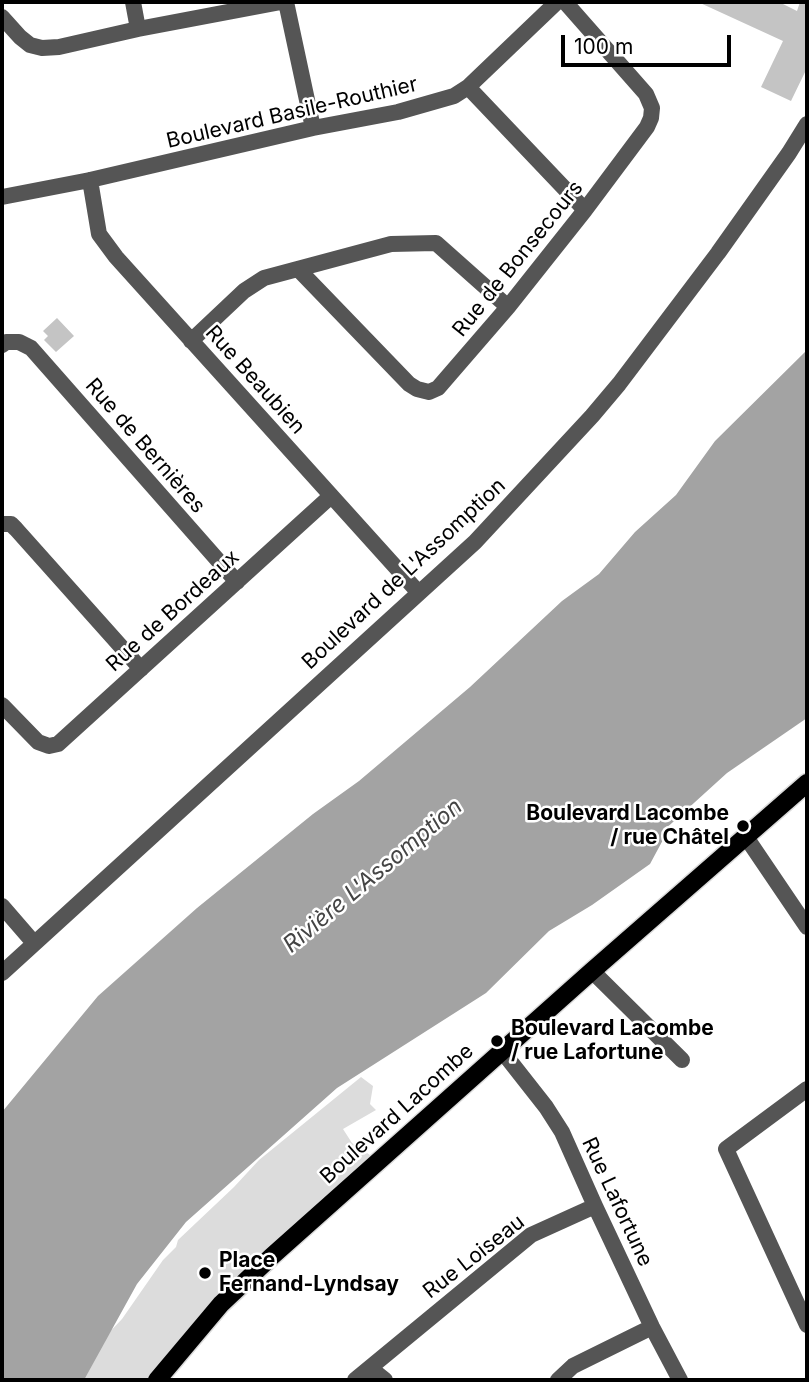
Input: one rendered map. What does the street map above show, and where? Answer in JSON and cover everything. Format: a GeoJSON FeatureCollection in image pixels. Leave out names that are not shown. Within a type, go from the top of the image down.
{"type":"FeatureCollection","features":[{"type":"Feature","properties":{"kind":"main road","name":"Boulevard Lacombe"},"geometry":{"type":"LineString","coordinates":[[157,1380],[221,1304],[307,1224],[807,783]]}},
{"type":"Feature","properties":{"kind":"street"},"geometry":{"type":"LineString","coordinates":[[132,2],[138,29]]}},
{"type":"Feature","properties":{"kind":"street"},"geometry":{"type":"LineString","coordinates":[[2,17],[30,46],[41,48],[59,47],[138,29],[284,2],[313,128]]}},
{"type":"Feature","properties":{"kind":"street","name":"Boulevard Basile-Routhier"},"geometry":{"type":"LineString","coordinates":[[2,197],[90,180],[454,96],[468,87],[557,2]]}},
{"type":"Feature","properties":{"kind":"street","name":"Rue de Bonsecours"},"geometry":{"type":"LineString","coordinates":[[298,269],[409,384],[429,392],[438,388],[508,307],[585,210],[651,118],[652,108],[646,94],[565,2]]}},
{"type":"Feature","properties":{"kind":"street"},"geometry":{"type":"LineString","coordinates":[[468,87],[585,210]]}},
{"type":"Feature","properties":{"kind":"street","name":"Boulevard de L'Assomption"},"geometry":{"type":"LineString","coordinates":[[2,973],[475,542],[619,384],[718,253],[807,124]]}},
{"type":"Feature","properties":{"kind":"street","name":"Rue Beaubien"},"geometry":{"type":"LineString","coordinates":[[90,180],[99,234],[116,257],[419,593]]}},
{"type":"Feature","properties":{"kind":"street"},"geometry":{"type":"LineString","coordinates":[[191,341],[244,291],[264,278],[391,244],[436,243],[508,307]]}},
{"type":"Feature","properties":{"kind":"street","name":"Rue de Bernières"},"geometry":{"type":"LineString","coordinates":[[2,345],[6,342],[19,342],[31,348],[237,582]]}},
{"type":"Feature","properties":{"kind":"street","name":"Rue de Bordeaux"},"geometry":{"type":"LineString","coordinates":[[2,705],[38,742],[49,746],[58,744],[331,496]]}},
{"type":"Feature","properties":{"kind":"street"},"geometry":{"type":"LineString","coordinates":[[2,524],[10,524],[16,529],[141,669]]}},
{"type":"Feature","properties":{"kind":"street"},"geometry":{"type":"LineString","coordinates":[[746,837],[807,927]]}},
{"type":"Feature","properties":{"kind":"street"},"geometry":{"type":"LineString","coordinates":[[2,906],[34,943]]}},
{"type":"Feature","properties":{"kind":"street"},"geometry":{"type":"LineString","coordinates":[[592,971],[682,1060]]}},
{"type":"Feature","properties":{"kind":"street","name":"Rue Lafortune"},"geometry":{"type":"LineString","coordinates":[[502,1051],[562,1132],[652,1327],[680,1380]]}},
{"type":"Feature","properties":{"kind":"street"},"geometry":{"type":"LineString","coordinates":[[807,1089],[726,1149],[807,1325]]}},
{"type":"Feature","properties":{"kind":"street","name":"Rue Loiseau"},"geometry":{"type":"LineString","coordinates":[[355,1380],[531,1236],[595,1206]]}},
{"type":"Feature","properties":{"kind":"street"},"geometry":{"type":"LineString","coordinates":[[558,1380],[573,1366],[652,1327]]}},
{"type":"Feature","properties":{"kind":"street"},"geometry":{"type":"LineString","coordinates":[[370,1368],[385,1380]]}},
{"type":"Feature","properties":{"kind":"shaded area","name":"Place Fernand-Lyndsay"},"geometry":{"type":"Polygon","coordinates":[[[361,1077],[373,1086],[370,1104],[376,1110],[343,1129],[352,1143],[370,1155],[314,1208],[157,1380],[75,1380],[102,1340],[122,1319],[163,1260],[176,1247],[178,1240],[259,1160],[361,1077]]]}},
{"type":"Feature","properties":{"kind":"water","name":"Rivière L'Assomption"},"geometry":{"type":"Polygon","coordinates":[[[807,350],[807,718],[727,773],[662,832],[664,838],[650,864],[592,905],[549,931],[486,993],[337,1088],[186,1222],[137,1284],[84,1380],[2,1380],[2,1112],[98,996],[197,908],[313,814],[359,781],[470,687],[562,601],[599,574],[635,532],[676,495],[715,441],[807,350]]]}},
{"type":"Feature","properties":{"kind":"building"},"geometry":{"type":"Polygon","coordinates":[[[698,2],[779,2],[797,11],[800,2],[807,2],[807,68],[791,101],[761,87],[783,41],[698,2]]]}},
{"type":"Feature","properties":{"kind":"building"},"geometry":{"type":"Polygon","coordinates":[[[57,318],[74,336],[56,352],[44,340],[48,336],[43,331],[57,318]]]}},
{"type":"Feature","properties":{"kind":"place","name":"Boulevard Lacombe / rue Châtel"},"geometry":{"type":"Point","coordinates":[743,826]}},
{"type":"Feature","properties":{"kind":"place","name":"Boulevard Lacombe / rue Lafortune"},"geometry":{"type":"Point","coordinates":[497,1041]}},
{"type":"Feature","properties":{"kind":"place","name":"Place Fernand-Lyndsay"},"geometry":{"type":"Point","coordinates":[205,1273]}}]}
